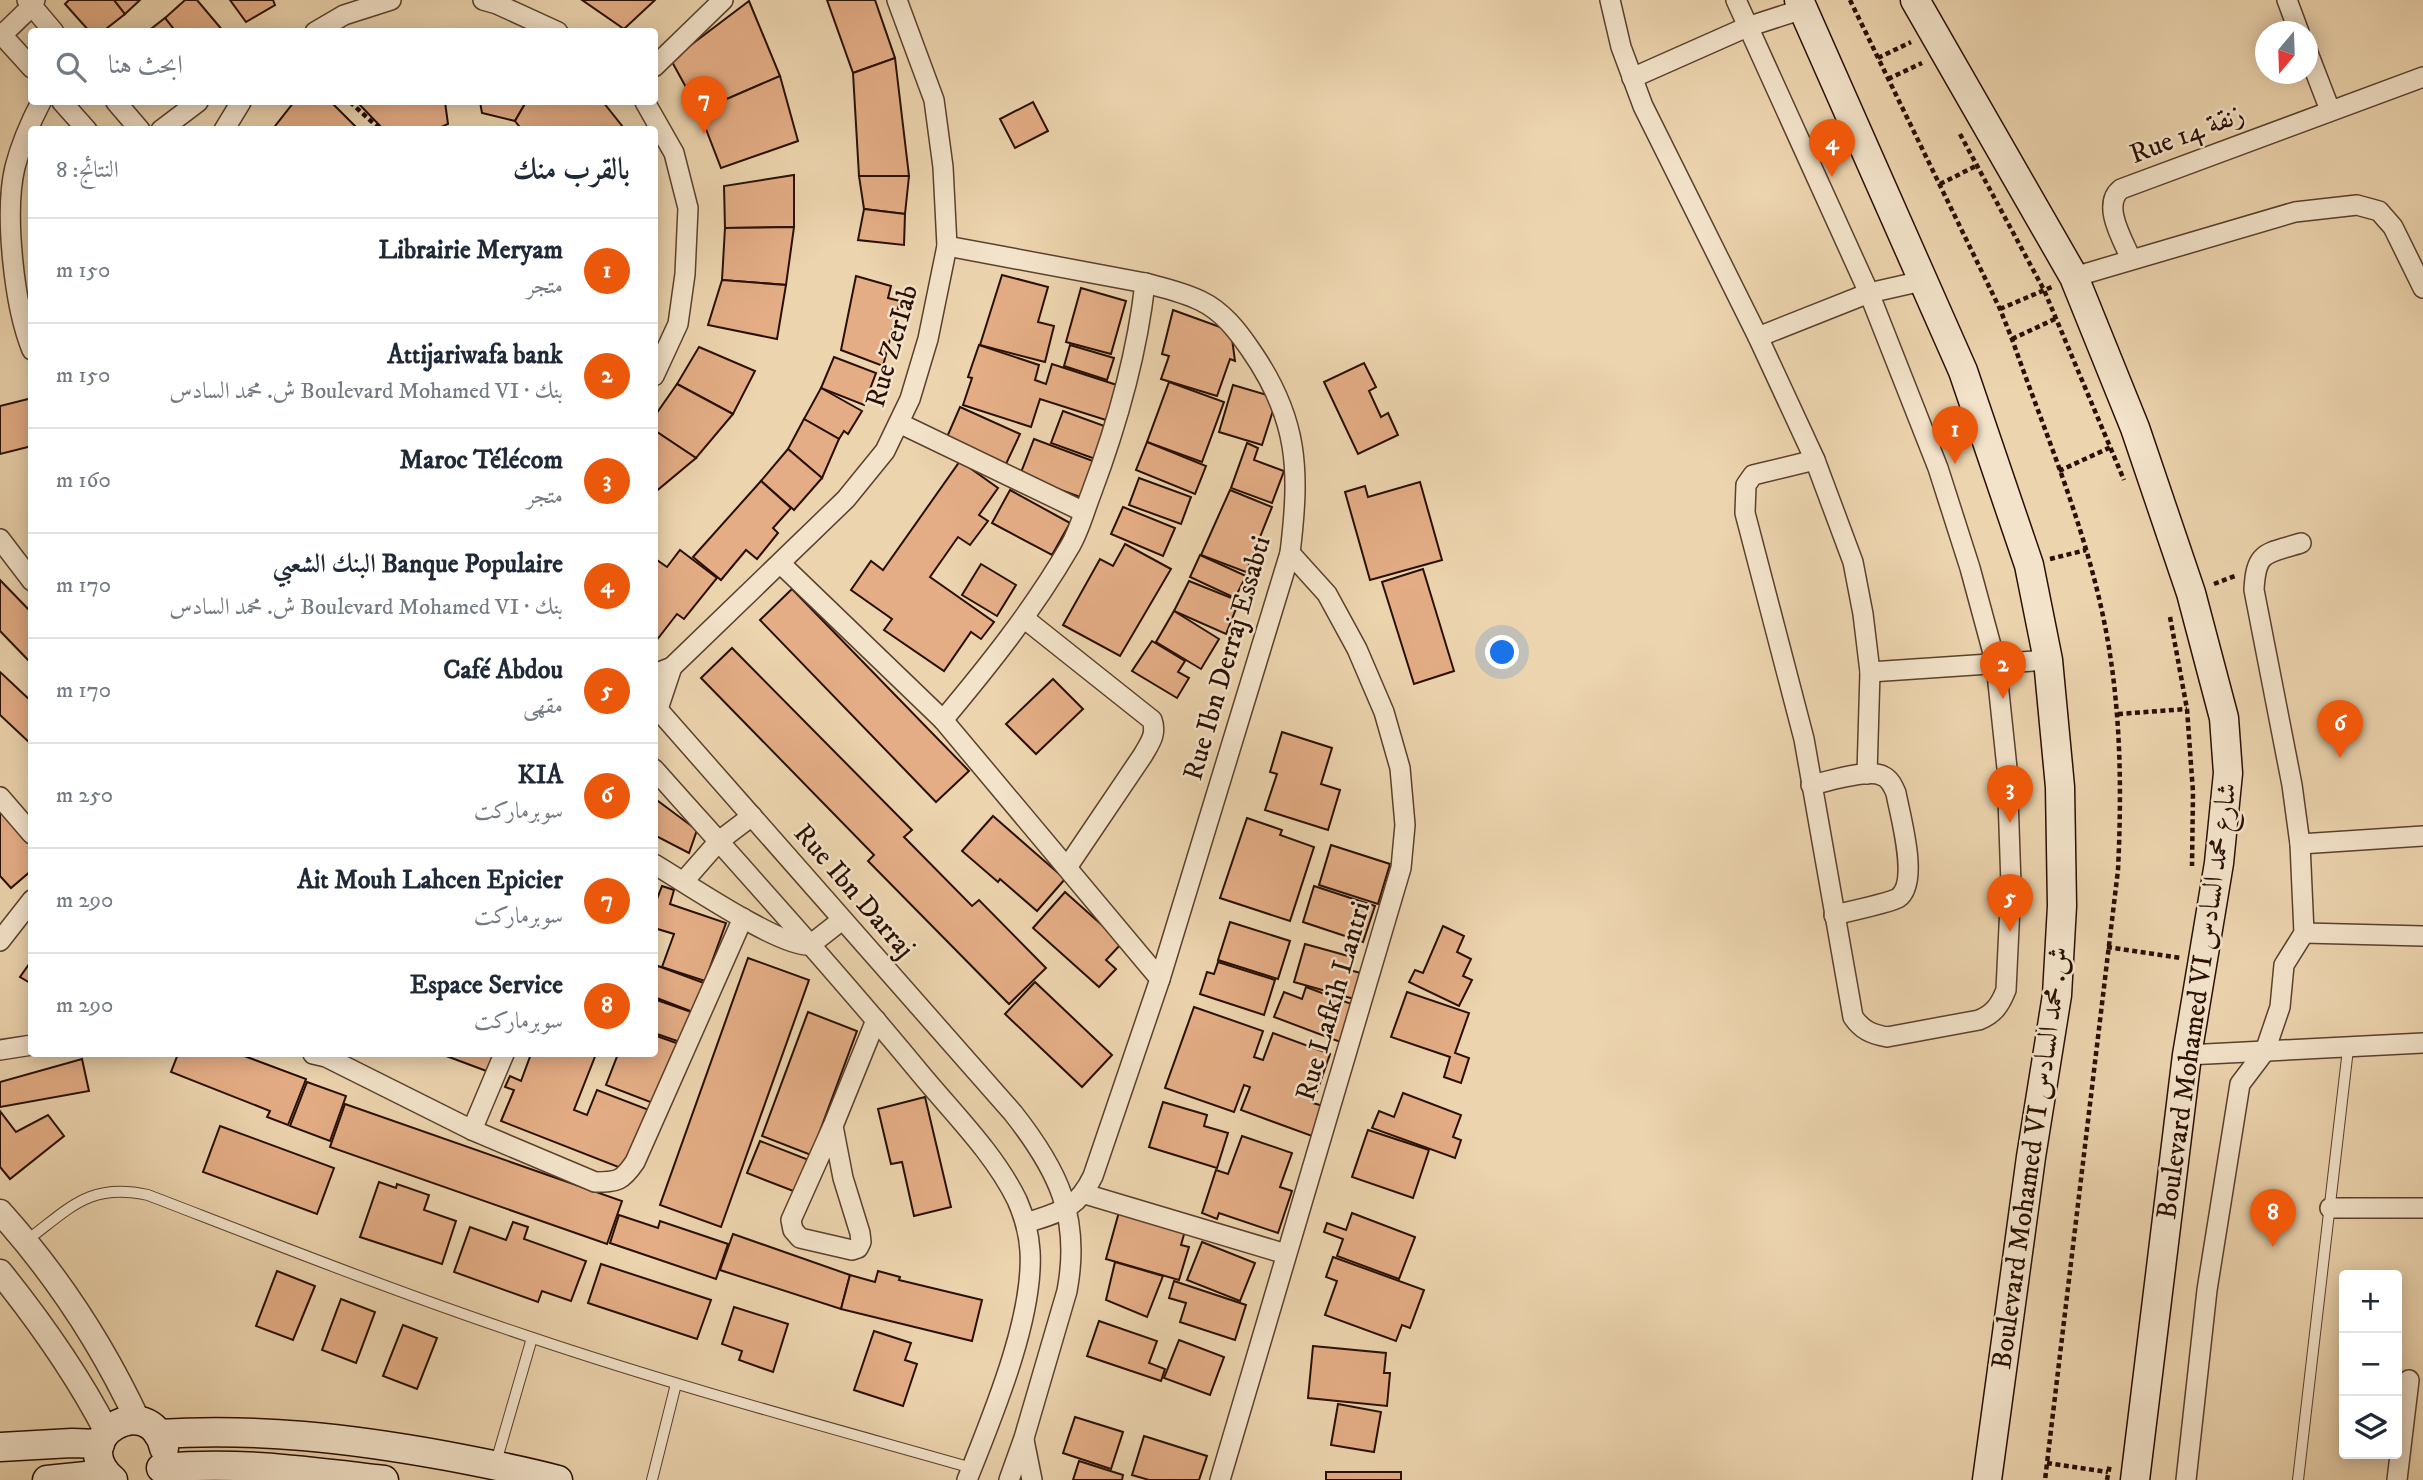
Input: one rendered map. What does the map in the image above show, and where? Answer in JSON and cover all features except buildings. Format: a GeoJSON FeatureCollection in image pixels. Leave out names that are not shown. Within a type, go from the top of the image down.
{"type":"FeatureCollection","features":[{"type":"Feature","properties":{"kind":"main road","name":"Boulevard Mohamed VI شارع محمد السادس"},"geometry":{"type":"LineString","coordinates":[[1915,0],[2074,277],[2134,428],[2191,593],[2224,718],[2228,773],[2219,863],[2122,1476]]}},
{"type":"Feature","properties":{"kind":"main road","name":"Boulevard Mohamed VI ش. محمد السادس"},"geometry":{"type":"LineString","coordinates":[[1801,4],[1963,371],[2029,565],[2048,660],[2060,787],[2062,906],[2057,995],[2031,1157],[1987,1480]]}},
{"type":"Feature","properties":{"kind":"main road"},"geometry":{"type":"LineString","coordinates":[[0,1447],[72,1443],[103,1438],[122,1421],[148,1427],[265,1432],[380,1444],[495,1465],[558,1480]]}},
{"type":"Feature","properties":{"kind":"main road"},"geometry":{"type":"LineString","coordinates":[[148,1427],[164,1452],[156,1476]]}},
{"type":"Feature","properties":{"kind":"main road"},"geometry":{"type":"LineString","coordinates":[[47,1480],[110,1477],[99,1458],[103,1438]]}},
{"type":"Feature","properties":{"kind":"main road"},"geometry":{"type":"LineString","coordinates":[[156,1476],[208,1464],[264,1466],[384,1480]]}},
{"type":"Feature","properties":{"kind":"street"},"geometry":{"type":"LineString","coordinates":[[322,28],[344,15],[391,0]]}},
{"type":"Feature","properties":{"kind":"street"},"geometry":{"type":"LineString","coordinates":[[483,0],[549,28]]}},
{"type":"Feature","properties":{"kind":"street"},"geometry":{"type":"LineString","coordinates":[[658,63],[723,0]]}},
{"type":"Feature","properties":{"kind":"street","name":"Rue ZerIab"},"geometry":{"type":"LineString","coordinates":[[658,698],[663,671],[781,564],[846,499],[885,451],[910,399],[928,339],[947,246],[943,167],[934,100],[897,0]]}},
{"type":"Feature","properties":{"kind":"street"},"geometry":{"type":"LineString","coordinates":[[1609,0],[1632,78],[1661,146],[1678,173],[1815,460],[1853,562],[1870,671],[1867,774]]}},
{"type":"Feature","properties":{"kind":"street"},"geometry":{"type":"LineString","coordinates":[[1736,0],[1869,293],[1938,468],[1970,568],[1996,664],[2007,768],[2011,885],[2006,990],[2001,1003],[1991,1015],[1979,1020],[1887,1037],[1873,1035],[1860,1028],[1853,1017],[1804,739],[1745,513],[1746,485],[1753,475],[1815,460]]}},
{"type":"Feature","properties":{"kind":"street"},"geometry":{"type":"LineString","coordinates":[[2287,0],[2295,21]]}},
{"type":"Feature","properties":{"kind":"street"},"geometry":{"type":"LineString","coordinates":[[28,64],[1,34],[31,2],[51,28]]}},
{"type":"Feature","properties":{"kind":"street"},"geometry":{"type":"LineString","coordinates":[[1632,78],[1801,4]]}},
{"type":"Feature","properties":{"kind":"street","name":"Rue 14 زنقة"},"geometry":{"type":"LineString","coordinates":[[2131,259],[2113,213],[2112,202],[2121,189],[2423,77]]}},
{"type":"Feature","properties":{"kind":"street"},"geometry":{"type":"LineString","coordinates":[[2318,78],[2330,110]]}},
{"type":"Feature","properties":{"kind":"street"},"geometry":{"type":"LineString","coordinates":[[29,126],[39,105]]}},
{"type":"Feature","properties":{"kind":"street"},"geometry":{"type":"LineString","coordinates":[[64,105],[83,126]]}},
{"type":"Feature","properties":{"kind":"street"},"geometry":{"type":"LineString","coordinates":[[119,105],[137,126]]}},
{"type":"Feature","properties":{"kind":"street"},"geometry":{"type":"LineString","coordinates":[[166,126],[194,105]]}},
{"type":"Feature","properties":{"kind":"street"},"geometry":{"type":"LineString","coordinates":[[226,126],[239,105]]}},
{"type":"Feature","properties":{"kind":"street"},"geometry":{"type":"LineString","coordinates":[[647,105],[674,153],[688,208],[685,274],[678,324],[658,367]]}},
{"type":"Feature","properties":{"kind":"street"},"geometry":{"type":"LineString","coordinates":[[28,127],[15,169],[11,199],[12,256],[28,335]]}},
{"type":"Feature","properties":{"kind":"street"},"geometry":{"type":"LineString","coordinates":[[2074,277],[2295,212],[2357,205],[2379,211],[2393,227],[2423,288]]}},
{"type":"Feature","properties":{"kind":"street","name":"Rue Ibn Derraj Essabti"},"geometry":{"type":"LineString","coordinates":[[947,246],[1145,283],[1203,301],[1234,327],[1261,364],[1281,402],[1293,446],[1297,498],[1290,553],[1160,979],[1093,1176],[1085,1194],[1067,1209],[1026,1223]]}},
{"type":"Feature","properties":{"kind":"street"},"geometry":{"type":"LineString","coordinates":[[1758,337],[1869,293],[1922,281]]}},
{"type":"Feature","properties":{"kind":"street"},"geometry":{"type":"LineString","coordinates":[[943,720],[1025,619],[1071,545],[1124,399],[1140,323],[1145,283]]}},
{"type":"Feature","properties":{"kind":"street"},"geometry":{"type":"LineString","coordinates":[[899,423],[1084,512]]}},
{"type":"Feature","properties":{"kind":"street"},"geometry":{"type":"LineString","coordinates":[[0,539],[28,576]]}},
{"type":"Feature","properties":{"kind":"street"},"geometry":{"type":"LineString","coordinates":[[2186,1480],[2207,1290],[2240,1084],[2265,1051],[2280,1007],[2284,965],[2304,933],[2300,844],[2280,715],[2254,590],[2255,568],[2264,554],[2301,543]]}},
{"type":"Feature","properties":{"kind":"street","name":"Rue Lafkih Lantri"},"geometry":{"type":"LineString","coordinates":[[1220,1480],[1401,868],[1405,825],[1400,768],[1374,687],[1327,594],[1290,553]]}},
{"type":"Feature","properties":{"kind":"street"},"geometry":{"type":"LineString","coordinates":[[781,564],[943,720],[1160,979]]}},
{"type":"Feature","properties":{"kind":"street"},"geometry":{"type":"LineString","coordinates":[[1025,619],[1152,720],[1155,729],[1143,755],[1068,866]]}},
{"type":"Feature","properties":{"kind":"street"},"geometry":{"type":"LineString","coordinates":[[1870,671],[2048,660]]}},
{"type":"Feature","properties":{"kind":"street","name":"Rue Ibn Darraj"},"geometry":{"type":"LineString","coordinates":[[658,711],[1013,1113],[1052,1168],[1067,1209],[1072,1247],[1069,1281],[1024,1438],[1009,1480]]}},
{"type":"Feature","properties":{"kind":"street"},"geometry":{"type":"LineString","coordinates":[[658,773],[876,1020],[996,1165],[1016,1199],[1026,1223],[1030,1281],[1024,1312],[1001,1390],[969,1474]]}},
{"type":"Feature","properties":{"kind":"street"},"geometry":{"type":"LineString","coordinates":[[1811,785],[1867,774],[1881,775],[1891,782],[1896,793],[1910,873],[1906,888],[1897,898],[1834,915]]}},
{"type":"Feature","properties":{"kind":"street"},"geometry":{"type":"LineString","coordinates":[[0,797],[28,829]]}},
{"type":"Feature","properties":{"kind":"street"},"geometry":{"type":"LineString","coordinates":[[684,881],[719,841],[752,816]]}},
{"type":"Feature","properties":{"kind":"street"},"geometry":{"type":"LineString","coordinates":[[2300,844],[2423,836]]}},
{"type":"Feature","properties":{"kind":"street"},"geometry":{"type":"LineString","coordinates":[[658,866],[743,918],[793,943],[810,945],[842,920]]}},
{"type":"Feature","properties":{"kind":"street"},"geometry":{"type":"LineString","coordinates":[[0,942],[28,905]]}},
{"type":"Feature","properties":{"kind":"street"},"geometry":{"type":"LineString","coordinates":[[326,1057],[472,1130],[594,1182],[611,1182],[624,1178],[635,1162],[743,918]]}},
{"type":"Feature","properties":{"kind":"street"},"geometry":{"type":"LineString","coordinates":[[2304,933],[2423,936]]}},
{"type":"Feature","properties":{"kind":"street"},"geometry":{"type":"LineString","coordinates":[[834,1126],[843,1178],[860,1233],[861,1242],[858,1248],[852,1250],[800,1238],[793,1230],[791,1220],[834,1126],[876,1020]]}},
{"type":"Feature","properties":{"kind":"street"},"geometry":{"type":"LineString","coordinates":[[2187,1055],[2423,1044]]}},
{"type":"Feature","properties":{"kind":"street"},"geometry":{"type":"LineString","coordinates":[[0,1050],[28,1046]]}},
{"type":"Feature","properties":{"kind":"street"},"geometry":{"type":"LineString","coordinates":[[472,1130],[503,1057]]}},
{"type":"Feature","properties":{"kind":"street"},"geometry":{"type":"LineString","coordinates":[[1085,1194],[1286,1254]]}},
{"type":"Feature","properties":{"kind":"street"},"geometry":{"type":"LineString","coordinates":[[2330,1208],[2423,1208]]}},
{"type":"Feature","properties":{"kind":"street"},"geometry":{"type":"LineString","coordinates":[[0,1212],[26,1241],[90,1333],[148,1427]]}},
{"type":"Feature","properties":{"kind":"street"},"geometry":{"type":"LineString","coordinates":[[0,1272],[36,1316],[77,1376],[103,1438]]}},
{"type":"Feature","properties":{"kind":"street"},"geometry":{"type":"LineString","coordinates":[[2397,1480],[2409,1380]]}},
{"type":"Feature","properties":{"kind":"street"},"geometry":{"type":"LineString","coordinates":[[1024,1438],[1032,1480]]}},
{"type":"Feature","properties":{"kind":"lane"},"geometry":{"type":"LineString","coordinates":[[2298,1480],[2348,1049]]}},
{"type":"Feature","properties":{"kind":"lane"},"geometry":{"type":"LineString","coordinates":[[26,1241],[78,1202],[103,1191],[126,1190],[148,1195],[371,1282],[532,1338],[969,1474]]}},
{"type":"Feature","properties":{"kind":"lane"},"geometry":{"type":"LineString","coordinates":[[495,1465],[532,1338]]}},
{"type":"Feature","properties":{"kind":"lane"},"geometry":{"type":"LineString","coordinates":[[652,1480],[676,1384]]}},
{"type":"Feature","properties":{"kind":"path"},"geometry":{"type":"LineString","coordinates":[[1905,31],[1928,74]]}},
{"type":"Feature","properties":{"kind":"path"},"geometry":{"type":"LineString","coordinates":[[1878,58],[1910,42]]}},
{"type":"Feature","properties":{"kind":"path"},"geometry":{"type":"LineString","coordinates":[[1888,79],[1922,62]]}},
{"type":"Feature","properties":{"kind":"path"},"geometry":{"type":"LineString","coordinates":[[353,105],[377,126]]}},
{"type":"Feature","properties":{"kind":"path"},"geometry":{"type":"LineString","coordinates":[[1959,131],[2044,290],[2126,484]]}},
{"type":"Feature","properties":{"kind":"path"},"geometry":{"type":"LineString","coordinates":[[1940,184],[1978,166]]}},
{"type":"Feature","properties":{"kind":"path"},"geometry":{"type":"LineString","coordinates":[[2000,309],[2074,277]]}},
{"type":"Feature","properties":{"kind":"path"},"geometry":{"type":"LineString","coordinates":[[2012,339],[2057,318]]}},
{"type":"Feature","properties":{"kind":"path"},"geometry":{"type":"LineString","coordinates":[[2059,471],[2111,447]]}},
{"type":"Feature","properties":{"kind":"path"},"geometry":{"type":"LineString","coordinates":[[2029,565],[2086,550]]}},
{"type":"Feature","properties":{"kind":"path"},"geometry":{"type":"LineString","coordinates":[[2168,611],[2187,709],[2193,792],[2192,875]]}},
{"type":"Feature","properties":{"kind":"path"},"geometry":{"type":"LineString","coordinates":[[2118,714],[2187,709]]}},
{"type":"Feature","properties":{"kind":"path"},"geometry":{"type":"LineString","coordinates":[[2107,947],[2182,958]]}},
{"type":"Feature","properties":{"kind":"path"},"geometry":{"type":"LineString","coordinates":[[2047,1463],[2122,1476]]}},
{"type":"Feature","properties":{"kind":"place","name":"Ait Mouh Lahcen Epicier"},"geometry":{"type":"Point","coordinates":[704,134]}},
{"type":"Feature","properties":{"kind":"place","name":"Banque Populaire البنك الشعبي"},"geometry":{"type":"Point","coordinates":[1832,177]}},
{"type":"Feature","properties":{"kind":"place","name":"Librairie Meryam"},"geometry":{"type":"Point","coordinates":[1955,464]}},
{"type":"Feature","properties":{"kind":"place","name":"Attijariwafa bank"},"geometry":{"type":"Point","coordinates":[2003,699]}},
{"type":"Feature","properties":{"kind":"place","name":"KIA"},"geometry":{"type":"Point","coordinates":[2340,758]}},
{"type":"Feature","properties":{"kind":"place","name":"Maroc Télécom"},"geometry":{"type":"Point","coordinates":[2010,823]}},
{"type":"Feature","properties":{"kind":"place","name":"Café Abdou"},"geometry":{"type":"Point","coordinates":[2010,932]}},
{"type":"Feature","properties":{"kind":"place","name":"Espace Service"},"geometry":{"type":"Point","coordinates":[2273,1247]}}]}
